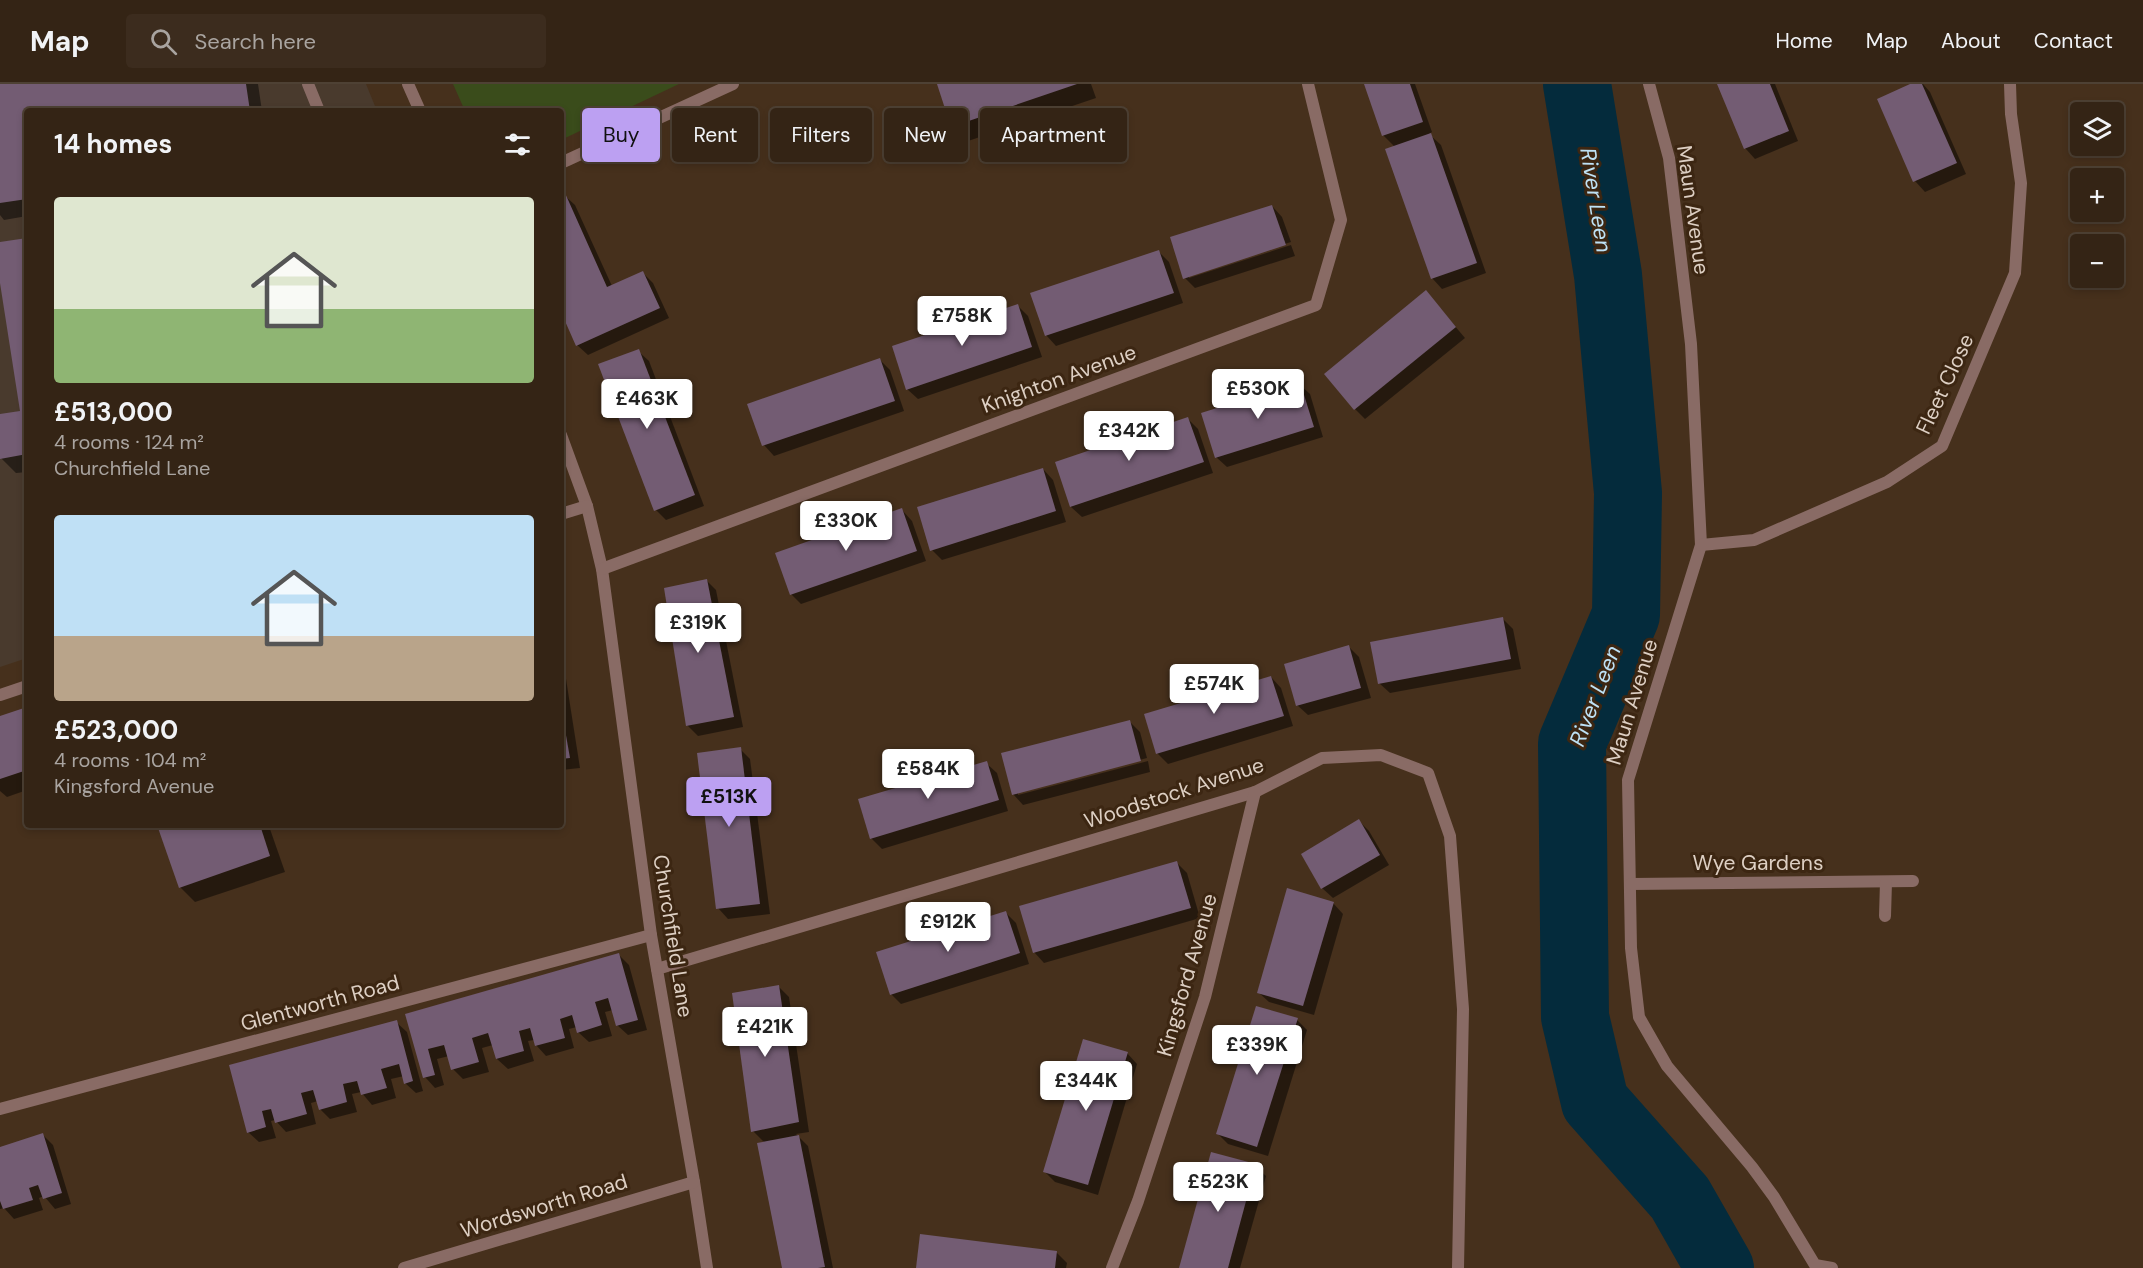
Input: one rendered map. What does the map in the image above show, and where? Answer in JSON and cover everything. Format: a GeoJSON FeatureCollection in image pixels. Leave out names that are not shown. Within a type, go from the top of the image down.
{"type":"FeatureCollection","features":[{"type":"Feature","properties":{"kind":"street"},"geometry":{"type":"LineString","coordinates":[[308,84],[318,108]]}},
{"type":"Feature","properties":{"kind":"street"},"geometry":{"type":"LineString","coordinates":[[408,84],[419,108]]}},
{"type":"Feature","properties":{"kind":"street"},"geometry":{"type":"LineString","coordinates":[[564,162],[733,84]]}},
{"type":"Feature","properties":{"kind":"street","name":"Knighton Avenue"},"geometry":{"type":"LineString","coordinates":[[602,569],[1316,304],[1341,220],[1308,84]]}},
{"type":"Feature","properties":{"kind":"street","name":"Maun Avenue"},"geometry":{"type":"LineString","coordinates":[[1649,84],[1669,158],[1691,345],[1701,546],[1628,780],[1631,948],[1639,1017],[1667,1066],[1769,1190],[1815,1265],[1832,1268]]}},
{"type":"Feature","properties":{"kind":"street","name":"Fleet Close"},"geometry":{"type":"LineString","coordinates":[[1701,546],[1754,540],[1887,482],[1942,446],[2015,273],[2021,183],[2011,114],[2010,84]]}},
{"type":"Feature","properties":{"kind":"street","name":"Churchfield Lane"},"geometry":{"type":"LineString","coordinates":[[564,443],[587,506],[602,569],[651,935],[707,1268]]}},
{"type":"Feature","properties":{"kind":"street"},"geometry":{"type":"LineString","coordinates":[[564,513],[587,506]]}},
{"type":"Feature","properties":{"kind":"street"},"geometry":{"type":"LineString","coordinates":[[0,695],[24,687]]}},
{"type":"Feature","properties":{"kind":"street","name":"Woodstock Avenue"},"geometry":{"type":"LineString","coordinates":[[657,969],[1255,792],[1322,758],[1381,755],[1428,773],[1450,836],[1463,1008],[1458,1268]]}},
{"type":"Feature","properties":{"kind":"street","name":"Kingsford Avenue"},"geometry":{"type":"LineString","coordinates":[[1112,1268],[1138,1201],[1205,997],[1255,792]]}},
{"type":"Feature","properties":{"kind":"street","name":"Wye Gardens"},"geometry":{"type":"LineString","coordinates":[[1631,884],[1913,881]]}},
{"type":"Feature","properties":{"kind":"street"},"geometry":{"type":"LineString","coordinates":[[1885,916],[1886,882]]}},
{"type":"Feature","properties":{"kind":"street","name":"Glentworth Road"},"geometry":{"type":"LineString","coordinates":[[0,1109],[651,935]]}},
{"type":"Feature","properties":{"kind":"street","name":"Wordsworth Road"},"geometry":{"type":"LineString","coordinates":[[404,1268],[694,1182]]}},
{"type":"Feature","properties":{"kind":"shaded area"},"geometry":{"type":"Polygon","coordinates":[[[0,84],[366,84],[376,108],[24,108],[24,659],[0,667],[0,84]]]}},
{"type":"Feature","properties":{"kind":"green space"},"geometry":{"type":"Polygon","coordinates":[[[453,84],[679,84],[628,108],[582,108],[582,130],[564,139],[564,108],[464,108],[453,84]]]}},
{"type":"Feature","properties":{"kind":"building"},"geometry":{"type":"Polygon","coordinates":[[[0,84],[246,84],[250,108],[24,108],[24,199],[0,203],[0,84]]]}},
{"type":"Feature","properties":{"kind":"building"},"geometry":{"type":"Polygon","coordinates":[[[937,84],[1077,84],[1007,108],[980,108],[980,117],[968,121],[968,108],[945,108],[937,84]]]}},
{"type":"Feature","properties":{"kind":"building"},"geometry":{"type":"Polygon","coordinates":[[[1364,84],[1410,84],[1423,122],[1382,136],[1364,84]]]}},
{"type":"Feature","properties":{"kind":"building"},"geometry":{"type":"Polygon","coordinates":[[[1717,84],[1770,84],[1789,131],[1744,149],[1717,84]]]}},
{"type":"Feature","properties":{"kind":"building"},"geometry":{"type":"Polygon","coordinates":[[[1910,84],[1922,84],[1957,163],[1913,182],[1877,99],[1910,84]]]}},
{"type":"Feature","properties":{"kind":"building"},"geometry":{"type":"Polygon","coordinates":[[[1431,133],[1477,263],[1431,279],[1385,149],[1431,133]]]}},
{"type":"Feature","properties":{"kind":"building"},"geometry":{"type":"Polygon","coordinates":[[[564,194],[607,287],[643,271],[660,308],[576,346],[564,319],[564,194]]]}},
{"type":"Feature","properties":{"kind":"building"},"geometry":{"type":"Polygon","coordinates":[[[1272,205],[1286,245],[1183,279],[1170,237],[1272,205]]]}},
{"type":"Feature","properties":{"kind":"building"},"geometry":{"type":"Polygon","coordinates":[[[24,238],[24,455],[0,459],[0,414],[20,411],[0,283],[0,242],[24,238]]]}},
{"type":"Feature","properties":{"kind":"building"},"geometry":{"type":"Polygon","coordinates":[[[1159,250],[1174,293],[1045,336],[1030,293],[1159,250]]]}},
{"type":"Feature","properties":{"kind":"building"},"geometry":{"type":"Polygon","coordinates":[[[1426,290],[1456,327],[1354,410],[1324,374],[1426,290]]]}},
{"type":"Feature","properties":{"kind":"building"},"geometry":{"type":"Polygon","coordinates":[[[1018,304],[1032,347],[906,390],[892,346],[1018,304]]]}},
{"type":"Feature","properties":{"kind":"building"},"geometry":{"type":"Polygon","coordinates":[[[639,349],[695,495],[654,511],[598,364],[639,349]]]}},
{"type":"Feature","properties":{"kind":"building"},"geometry":{"type":"Polygon","coordinates":[[[880,358],[895,401],[762,446],[747,404],[880,358]]]}},
{"type":"Feature","properties":{"kind":"building"},"geometry":{"type":"Polygon","coordinates":[[[1300,382],[1314,427],[1215,458],[1201,413],[1300,382]]]}},
{"type":"Feature","properties":{"kind":"building"},"geometry":{"type":"Polygon","coordinates":[[[1188,417],[1204,462],[1070,507],[1055,462],[1188,417]]]}},
{"type":"Feature","properties":{"kind":"building"},"geometry":{"type":"Polygon","coordinates":[[[1043,468],[1056,511],[930,551],[917,507],[1043,468]]]}},
{"type":"Feature","properties":{"kind":"building"},"geometry":{"type":"Polygon","coordinates":[[[902,508],[917,551],[790,595],[775,553],[902,508]]]}},
{"type":"Feature","properties":{"kind":"building"},"geometry":{"type":"Polygon","coordinates":[[[707,579],[734,717],[686,726],[664,588],[707,579]]]}},
{"type":"Feature","properties":{"kind":"building"},"geometry":{"type":"Polygon","coordinates":[[[1503,617],[1511,659],[1378,684],[1370,642],[1503,617]]]}},
{"type":"Feature","properties":{"kind":"building"},"geometry":{"type":"Polygon","coordinates":[[[1349,645],[1361,688],[1296,706],[1284,664],[1349,645]]]}},
{"type":"Feature","properties":{"kind":"building"},"geometry":{"type":"Polygon","coordinates":[[[1271,676],[1284,716],[1156,754],[1144,714],[1271,676]]]}},
{"type":"Feature","properties":{"kind":"building"},"geometry":{"type":"Polygon","coordinates":[[[24,708],[24,771],[0,779],[0,716],[24,708]]]}},
{"type":"Feature","properties":{"kind":"building"},"geometry":{"type":"Polygon","coordinates":[[[1130,720],[1141,761],[1012,795],[1001,753],[1130,720]]]}},
{"type":"Feature","properties":{"kind":"building"},"geometry":{"type":"Polygon","coordinates":[[[564,724],[570,758],[564,759],[564,724]]]}},
{"type":"Feature","properties":{"kind":"building"},"geometry":{"type":"Polygon","coordinates":[[[741,747],[760,904],[716,909],[697,753],[741,747]]]}},
{"type":"Feature","properties":{"kind":"building"},"geometry":{"type":"Polygon","coordinates":[[[987,761],[999,800],[870,839],[858,799],[987,761]]]}},
{"type":"Feature","properties":{"kind":"building"},"geometry":{"type":"Polygon","coordinates":[[[1359,819],[1380,855],[1321,889],[1301,854],[1359,819]]]}},
{"type":"Feature","properties":{"kind":"building"},"geometry":{"type":"Polygon","coordinates":[[[158,828],[261,828],[270,856],[179,888],[158,828]]]}},
{"type":"Feature","properties":{"kind":"building"},"geometry":{"type":"Polygon","coordinates":[[[1177,861],[1191,908],[1033,953],[1019,906],[1177,861]]]}},
{"type":"Feature","properties":{"kind":"building"},"geometry":{"type":"Polygon","coordinates":[[[1287,888],[1334,902],[1303,1006],[1257,993],[1287,888]]]}},
{"type":"Feature","properties":{"kind":"building"},"geometry":{"type":"Polygon","coordinates":[[[1006,911],[1020,953],[890,995],[876,952],[1006,911]]]}},
{"type":"Feature","properties":{"kind":"building"},"geometry":{"type":"Polygon","coordinates":[[[619,953],[638,1020],[616,1026],[608,998],[595,1002],[602,1025],[577,1033],[572,1015],[560,1019],[565,1038],[535,1046],[530,1028],[519,1031],[524,1051],[496,1059],[488,1033],[472,1038],[479,1062],[451,1070],[444,1045],[428,1049],[435,1075],[423,1078],[405,1014],[619,953]]]}},
{"type":"Feature","properties":{"kind":"building"},"geometry":{"type":"Polygon","coordinates":[[[779,985],[799,1122],[751,1132],[732,993],[779,985]]]}},
{"type":"Feature","properties":{"kind":"building"},"geometry":{"type":"Polygon","coordinates":[[[1256,1006],[1298,1018],[1257,1147],[1216,1134],[1256,1006]]]}},
{"type":"Feature","properties":{"kind":"building"},"geometry":{"type":"Polygon","coordinates":[[[397,1020],[413,1081],[404,1084],[399,1064],[381,1069],[387,1088],[361,1095],[357,1081],[343,1084],[347,1102],[319,1110],[313,1090],[301,1093],[307,1114],[275,1123],[271,1109],[262,1111],[266,1127],[247,1133],[229,1065],[397,1020]]]}},
{"type":"Feature","properties":{"kind":"building"},"geometry":{"type":"Polygon","coordinates":[[[1083,1039],[1128,1052],[1088,1185],[1043,1172],[1083,1039]]]}},
{"type":"Feature","properties":{"kind":"building"},"geometry":{"type":"Polygon","coordinates":[[[43,1133],[62,1193],[43,1199],[38,1185],[29,1188],[33,1200],[3,1209],[0,1201],[0,1147],[43,1133]]]}},
{"type":"Feature","properties":{"kind":"building"},"geometry":{"type":"Polygon","coordinates":[[[799,1135],[825,1267],[782,1268],[757,1143],[799,1135]]]}},
{"type":"Feature","properties":{"kind":"building"},"geometry":{"type":"Polygon","coordinates":[[[1211,1152],[1256,1164],[1228,1268],[1179,1268],[1211,1152]]]}},
{"type":"Feature","properties":{"kind":"building"},"geometry":{"type":"Polygon","coordinates":[[[920,1234],[1057,1251],[1055,1268],[916,1268],[920,1234]]]}},
{"type":"Feature","properties":{"kind":"waterway","name":"River Leen"},"geometry":{"type":"LineString","coordinates":[[1577,84],[1608,275],[1628,493],[1626,615],[1572,743],[1575,1017],[1595,1102],[1680,1198],[1720,1268]]}}]}
